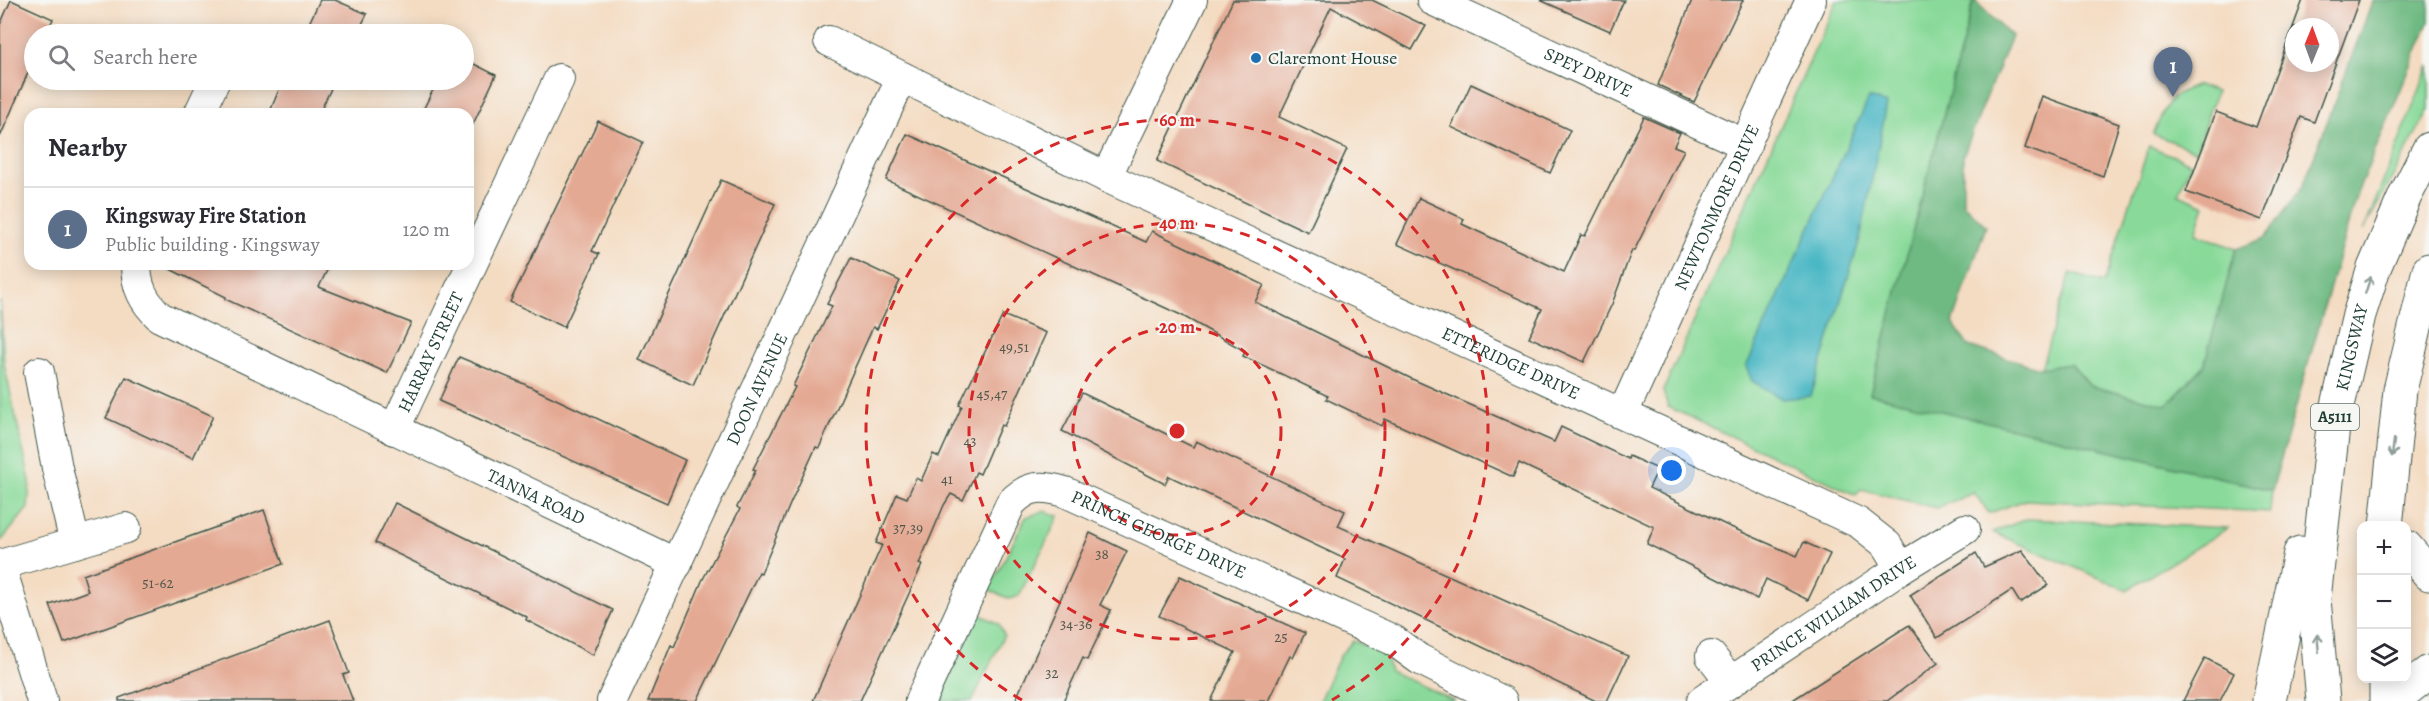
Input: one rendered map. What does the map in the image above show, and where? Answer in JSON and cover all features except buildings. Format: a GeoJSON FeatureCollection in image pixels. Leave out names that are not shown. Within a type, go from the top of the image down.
{"type":"FeatureCollection","features":[{"type":"Feature","properties":{"kind":"main road","name":"KINGSWAY"},"geometry":{"type":"LineString","coordinates":[[2323,701],[2314,598],[2333,427],[2359,315],[2374,268],[2405,196],[2429,149]]}},
{"type":"Feature","properties":{"kind":"main road"},"geometry":{"type":"LineString","coordinates":[[2389,518],[2400,390],[2429,270]]}},
{"type":"Feature","properties":{"kind":"main road"},"geometry":{"type":"LineString","coordinates":[[2269,701],[2296,565],[2333,427]]}},
{"type":"Feature","properties":{"kind":"main road"},"geometry":{"type":"LineString","coordinates":[[2411,553],[2429,574]]}},
{"type":"Feature","properties":{"kind":"main road"},"geometry":{"type":"LineString","coordinates":[[2392,701],[2429,672]]}},
{"type":"Feature","properties":{"kind":"main road"},"geometry":{"type":"LineString","coordinates":[[2386,683],[2386,701]]}},
{"type":"Feature","properties":{"kind":"street"},"geometry":{"type":"LineString","coordinates":[[1106,177],[1191,0]]}},
{"type":"Feature","properties":{"kind":"street","name":"SPEY DRIVE"},"geometry":{"type":"LineString","coordinates":[[1432,0],[1746,145]]}},
{"type":"Feature","properties":{"kind":"street","name":"NEWTONMORE DRIVE"},"geometry":{"type":"LineString","coordinates":[[1623,413],[1811,0]]}},
{"type":"Feature","properties":{"kind":"street","name":"ETTERIDGE DRIVE"},"geometry":{"type":"LineString","coordinates":[[829,41],[1106,177],[1859,523],[1887,545],[1900,568]]}},
{"type":"Feature","properties":{"kind":"street","name":"DOON AVENUE"},"geometry":{"type":"LineString","coordinates":[[612,701],[902,77]]}},
{"type":"Feature","properties":{"kind":"street","name":"HARRAY STREET"},"geometry":{"type":"LineString","coordinates":[[474,260],[559,80]]}},
{"type":"Feature","properties":{"kind":"street"},"geometry":{"type":"LineString","coordinates":[[202,108],[210,90]]}},
{"type":"Feature","properties":{"kind":"street","name":"TANNA ROAD"},"geometry":{"type":"LineString","coordinates":[[137,270],[140,293],[147,305],[160,317],[677,564]]}},
{"type":"Feature","properties":{"kind":"street","name":"HARRAY STREET"},"geometry":{"type":"LineString","coordinates":[[394,430],[469,270]]}},
{"type":"Feature","properties":{"kind":"street"},"geometry":{"type":"LineString","coordinates":[[39,372],[57,468],[75,543]]}},
{"type":"Feature","properties":{"kind":"street","name":"PRINCE GEORGE DRIVE"},"geometry":{"type":"LineString","coordinates":[[920,701],[1011,503],[1021,492],[1032,487],[1047,486],[1393,640],[1419,659],[1502,701]]}},
{"type":"Feature","properties":{"kind":"street"},"geometry":{"type":"LineString","coordinates":[[42,701],[0,565],[126,528]]}},
{"type":"Feature","properties":{"kind":"street","name":"PRINCE WILLIAM DRIVE"},"geometry":{"type":"LineString","coordinates":[[1702,701],[1900,568],[1965,529]]}},
{"type":"Feature","properties":{"kind":"street"},"geometry":{"type":"LineString","coordinates":[[1711,656],[1731,682]]}},
{"type":"Feature","properties":{"kind":"green space"},"geometry":{"type":"Polygon","coordinates":[[[1837,0],[1974,0],[1870,394],[2272,490],[2270,512],[2026,500],[1989,513],[1974,493],[1936,508],[1861,489],[1856,495],[1668,407],[1663,391],[1837,0]]]}},
{"type":"Feature","properties":{"kind":"green space"},"geometry":{"type":"Polygon","coordinates":[[[1974,0],[2011,36],[1963,156],[1963,204],[1986,226],[1953,323],[1968,346],[2040,368],[2071,364],[2090,386],[2167,405],[2204,366],[2236,249],[2265,238],[2303,186],[2373,0],[2429,0],[2429,22],[2356,196],[2272,490],[1870,394],[1974,0]]]}},
{"type":"Feature","properties":{"kind":"green space"},"geometry":{"type":"Polygon","coordinates":[[[2429,66],[2429,109],[2364,230],[2429,66]]]}},
{"type":"Feature","properties":{"kind":"green space"},"geometry":{"type":"Polygon","coordinates":[[[2198,85],[2216,92],[2196,151],[2153,134],[2173,98],[2198,85]]]}},
{"type":"Feature","properties":{"kind":"green space"},"geometry":{"type":"Polygon","coordinates":[[[2149,146],[2191,163],[2178,194],[2205,205],[2196,233],[2236,249],[2204,366],[2167,405],[2090,386],[2071,364],[2041,368],[2070,273],[2104,283],[2149,146]]]}},
{"type":"Feature","properties":{"kind":"green space"},"geometry":{"type":"Polygon","coordinates":[[[0,301],[4,364],[30,481],[28,508],[2,540],[0,539],[0,301]]]}},
{"type":"Feature","properties":{"kind":"green space"},"geometry":{"type":"Polygon","coordinates":[[[1044,511],[1059,516],[1019,596],[1010,599],[989,590],[1026,517],[1044,511]]]}},
{"type":"Feature","properties":{"kind":"green space"},"geometry":{"type":"Polygon","coordinates":[[[2027,519],[2228,528],[2127,590],[1992,532],[2027,519]]]}},
{"type":"Feature","properties":{"kind":"green space"},"geometry":{"type":"Polygon","coordinates":[[[979,614],[999,624],[1004,635],[972,701],[938,701],[979,614]]]}},
{"type":"Feature","properties":{"kind":"green space"},"geometry":{"type":"Polygon","coordinates":[[[1353,641],[1385,654],[1390,671],[1455,701],[1319,701],[1341,654],[1353,641]]]}},
{"type":"Feature","properties":{"kind":"water"},"geometry":{"type":"Polygon","coordinates":[[[1869,98],[1887,104],[1860,239],[1811,396],[1782,399],[1752,381],[1746,367],[1869,98]]]}},
{"type":"Feature","properties":{"kind":"place","name":"Claremont House"},"geometry":{"type":"Point","coordinates":[1256,58]}},
{"type":"Feature","properties":{"kind":"place","name":"Kingsway Fire Station"},"geometry":{"type":"Point","coordinates":[2173,97]}}]}
